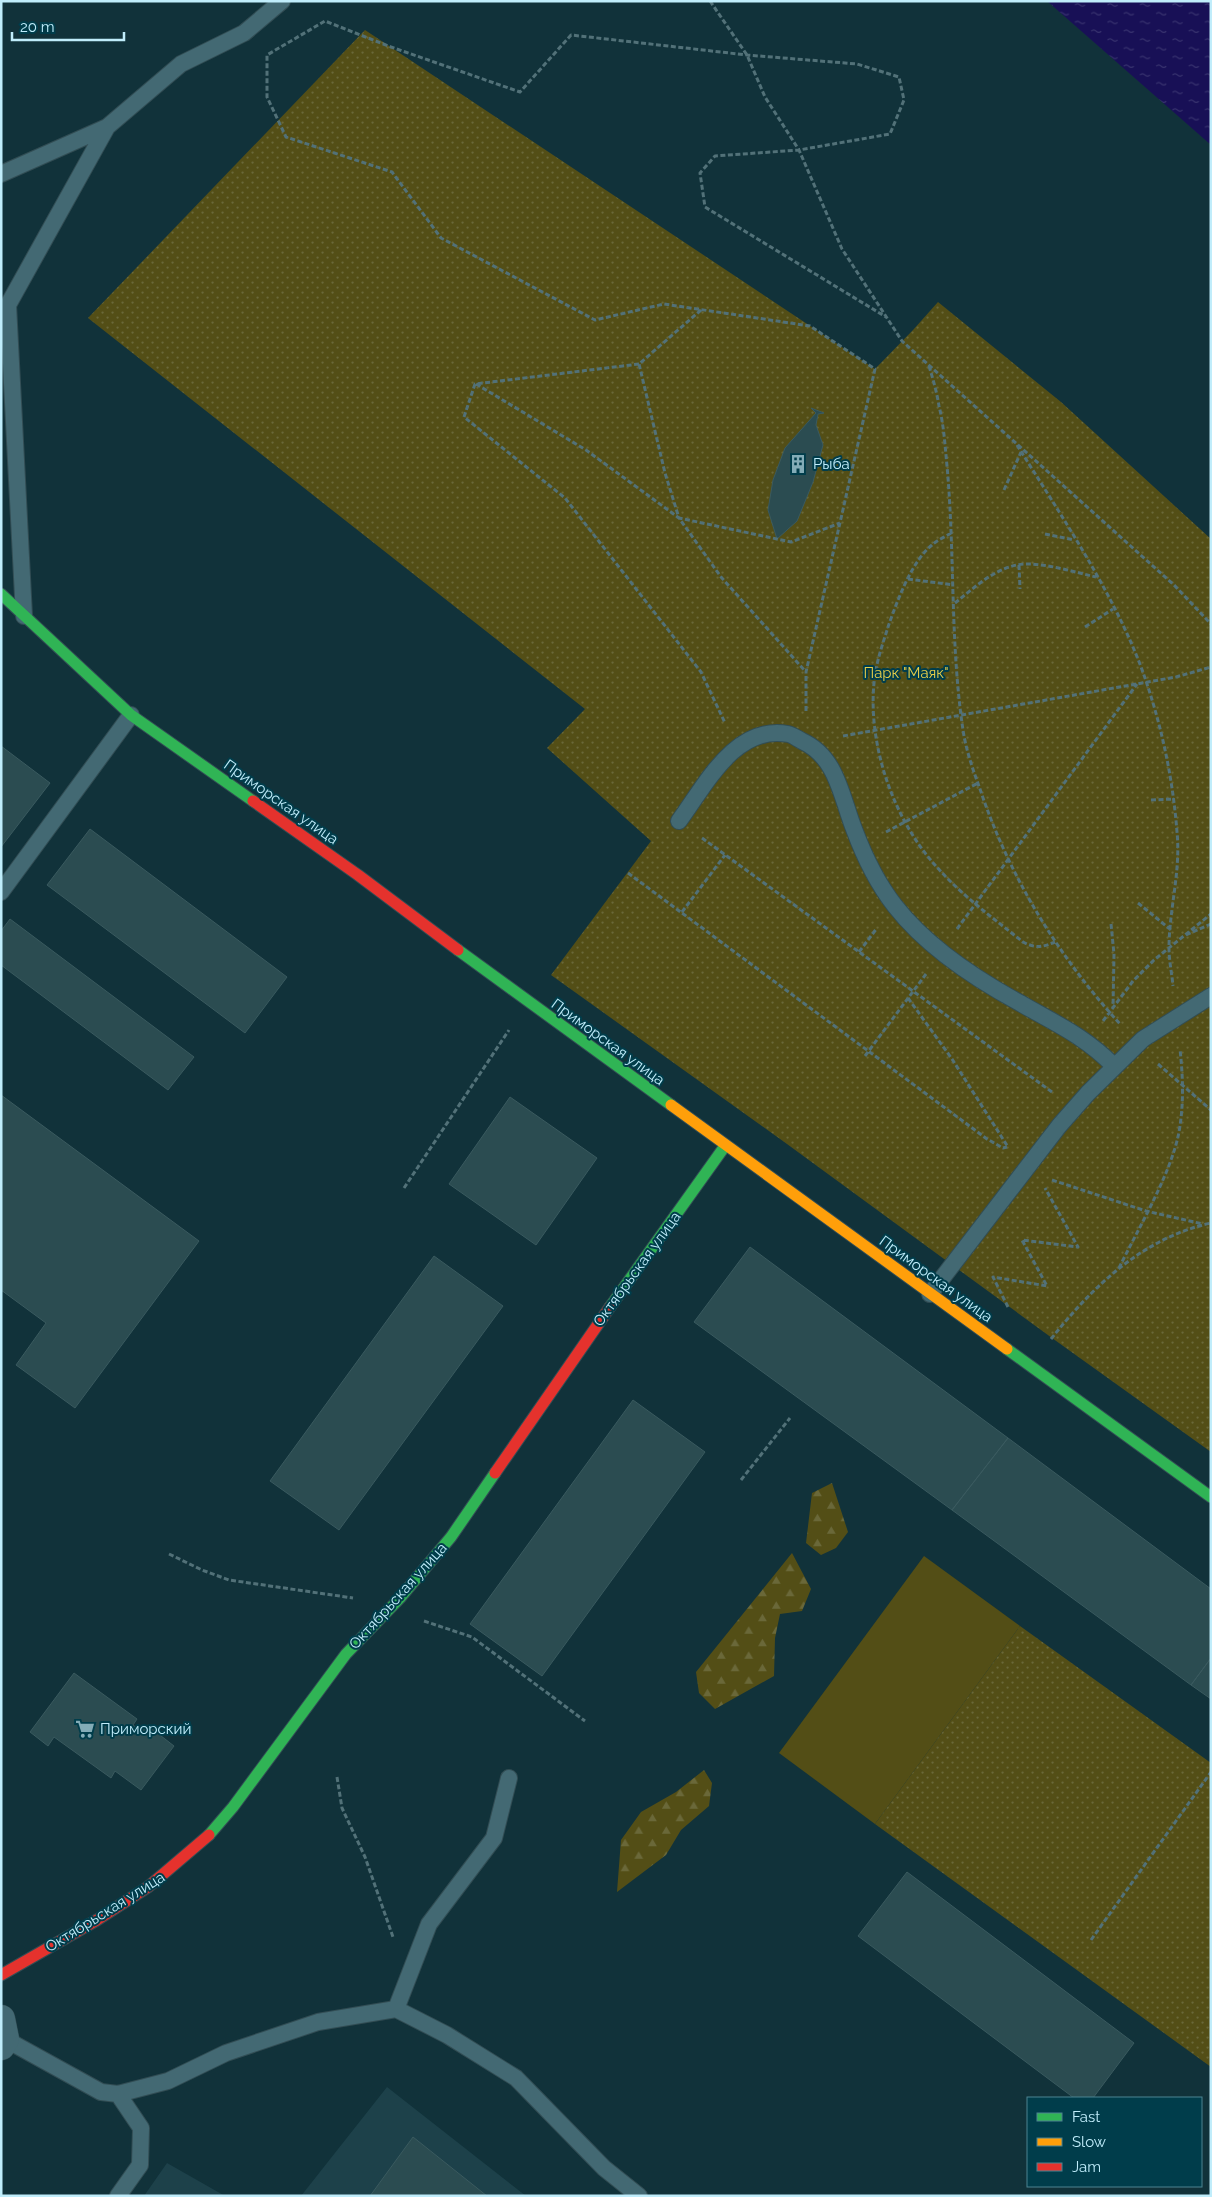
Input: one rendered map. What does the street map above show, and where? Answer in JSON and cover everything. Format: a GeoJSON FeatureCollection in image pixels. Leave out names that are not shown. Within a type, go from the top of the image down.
{"type":"FeatureCollection","features":[{"type":"Feature","properties":{"kind":"street","name":"Приморская улица"},"geometry":{"type":"LineString","coordinates":[[1,594],[132,715],[358,875],[725,1146],[1211,1496]]}},
{"type":"Feature","properties":{"kind":"street","name":"Октябрьская улица"},"geometry":{"type":"LineString","coordinates":[[1,1975],[97,1920],[148,1888],[211,1834],[346,1654],[393,1604],[450,1537],[581,1347],[725,1146]]}},
{"type":"Feature","properties":{"kind":"lane"},"geometry":{"type":"LineString","coordinates":[[1,174],[106,127],[181,64],[244,33],[282,1]]}},
{"type":"Feature","properties":{"kind":"lane"},"geometry":{"type":"LineString","coordinates":[[24,616],[8,305],[106,127]]}},
{"type":"Feature","properties":{"kind":"lane"},"geometry":{"type":"LineString","coordinates":[[1,892],[132,715]]}},
{"type":"Feature","properties":{"kind":"lane"},"geometry":{"type":"LineString","coordinates":[[679,821],[724,760],[736,748],[752,739],[770,734],[789,734],[806,743],[819,752],[830,764],[861,845],[886,893],[909,923],[933,945],[974,975],[1018,1003],[1084,1039],[1114,1066]]}},
{"type":"Feature","properties":{"kind":"lane"},"geometry":{"type":"LineString","coordinates":[[930,1294],[1059,1126],[1114,1066],[1143,1039],[1211,996]]}},
{"type":"Feature","properties":{"kind":"lane"},"geometry":{"type":"LineString","coordinates":[[396,2009],[429,1924],[494,1838],[509,1778]]}},
{"type":"Feature","properties":{"kind":"lane"},"geometry":{"type":"LineString","coordinates":[[2,2035],[101,2092],[118,2094],[168,2081],[226,2053],[318,2022],[396,2009],[447,2035],[516,2078],[604,2168],[639,2196]]}},
{"type":"Feature","properties":{"kind":"lane"},"geometry":{"type":"LineString","coordinates":[[118,2094],[141,2128],[140,2164],[118,2196]]}},
{"type":"Feature","properties":{"kind":"path"},"geometry":{"type":"LineString","coordinates":[[710,1],[747,55],[765,97],[799,150],[842,249],[902,341],[1161,573],[1211,624]]}},
{"type":"Feature","properties":{"kind":"path"},"geometry":{"type":"LineString","coordinates":[[886,316],[705,208],[700,173],[715,156],[799,150],[890,134],[904,100],[899,77],[857,64],[747,55],[571,35],[520,92],[391,47],[325,21],[267,55],[267,97],[286,137],[392,172],[441,238],[595,320],[664,304],[810,326],[875,369],[806,672],[806,743],[1137,684],[1211,668]]}},
{"type":"Feature","properties":{"kind":"path"},"geometry":{"type":"LineString","coordinates":[[475,384],[639,364],[702,309]]}},
{"type":"Feature","properties":{"kind":"path"},"geometry":{"type":"LineString","coordinates":[[639,364],[665,473],[679,518],[721,577],[806,672]]}},
{"type":"Feature","properties":{"kind":"path"},"geometry":{"type":"LineString","coordinates":[[929,364],[940,407],[951,533],[956,673],[963,732],[986,808],[1039,917],[1087,987],[1124,1028]]}},
{"type":"Feature","properties":{"kind":"path"},"geometry":{"type":"LineString","coordinates":[[475,384],[586,450],[679,518],[791,542],[840,523]]}},
{"type":"Feature","properties":{"kind":"path"},"geometry":{"type":"LineString","coordinates":[[475,384],[464,416],[565,498],[701,672],[736,748]]}},
{"type":"Feature","properties":{"kind":"path"},"geometry":{"type":"LineString","coordinates":[[1014,440],[1096,577],[1147,682],[1162,734],[1171,777],[1178,834],[1176,883],[1169,948],[1173,990]]}},
{"type":"Feature","properties":{"kind":"path"},"geometry":{"type":"LineString","coordinates":[[1004,490],[1021,452]]}},
{"type":"Feature","properties":{"kind":"path"},"geometry":{"type":"LineString","coordinates":[[951,533],[932,544],[918,558],[894,610],[879,654],[874,683],[875,730],[880,756],[889,784],[906,821],[919,846],[935,865],[976,904],[1032,947],[1041,947],[1055,942]]}},
{"type":"Feature","properties":{"kind":"path"},"geometry":{"type":"LineString","coordinates":[[1045,534],[1075,540]]}},
{"type":"Feature","properties":{"kind":"path"},"geometry":{"type":"LineString","coordinates":[[954,603],[990,576],[1019,565],[1039,565],[1096,577]]}},
{"type":"Feature","properties":{"kind":"path"},"geometry":{"type":"LineString","coordinates":[[1019,565],[1020,589]]}},
{"type":"Feature","properties":{"kind":"path"},"geometry":{"type":"LineString","coordinates":[[908,580],[954,585]]}},
{"type":"Feature","properties":{"kind":"path"},"geometry":{"type":"LineString","coordinates":[[1085,626],[1113,609]]}},
{"type":"Feature","properties":{"kind":"path"},"geometry":{"type":"LineString","coordinates":[[953,934],[1137,684]]}},
{"type":"Feature","properties":{"kind":"path"},"geometry":{"type":"LineString","coordinates":[[861,845],[978,783]]}},
{"type":"Feature","properties":{"kind":"path"},"geometry":{"type":"LineString","coordinates":[[1151,800],[1174,799]]}},
{"type":"Feature","properties":{"kind":"path"},"geometry":{"type":"LineString","coordinates":[[679,821],[1052,1092]]}},
{"type":"Feature","properties":{"kind":"path"},"geometry":{"type":"LineString","coordinates":[[682,912],[725,855]]}},
{"type":"Feature","properties":{"kind":"path"},"geometry":{"type":"LineString","coordinates":[[628,872],[987,1139],[1003,1148],[1013,1144]]}},
{"type":"Feature","properties":{"kind":"path"},"geometry":{"type":"LineString","coordinates":[[1138,903],[1171,930]]}},
{"type":"Feature","properties":{"kind":"path"},"geometry":{"type":"LineString","coordinates":[[1098,1027],[1134,981],[1169,948],[1211,914]]}},
{"type":"Feature","properties":{"kind":"path"},"geometry":{"type":"LineString","coordinates":[[1111,924],[1114,954],[1112,1009]]}},
{"type":"Feature","properties":{"kind":"path"},"geometry":{"type":"LineString","coordinates":[[1184,936],[1211,924]]}},
{"type":"Feature","properties":{"kind":"path"},"geometry":{"type":"LineString","coordinates":[[865,1056],[929,970]]}},
{"type":"Feature","properties":{"kind":"path"},"geometry":{"type":"LineString","coordinates":[[908,998],[952,1059],[1008,1147]]}},
{"type":"Feature","properties":{"kind":"path"},"geometry":{"type":"LineString","coordinates":[[404,1188],[502,1039]]}},
{"type":"Feature","properties":{"kind":"path"},"geometry":{"type":"LineString","coordinates":[[1119,1268],[1166,1172],[1179,1133],[1184,1087],[1180,1044]]}},
{"type":"Feature","properties":{"kind":"path"},"geometry":{"type":"LineString","coordinates":[[1157,1063],[1211,1110]]}},
{"type":"Feature","properties":{"kind":"path"},"geometry":{"type":"LineString","coordinates":[[1046,1100],[1057,1084]]}},
{"type":"Feature","properties":{"kind":"path"},"geometry":{"type":"LineString","coordinates":[[1010,1311],[993,1277],[1047,1286],[1022,1240],[1078,1247],[1045,1187],[1050,1180],[1146,1211],[1203,1224]]}},
{"type":"Feature","properties":{"kind":"path"},"geometry":{"type":"LineString","coordinates":[[1048,1343],[1088,1295],[1119,1268],[1169,1236],[1211,1222]]}},
{"type":"Feature","properties":{"kind":"path"},"geometry":{"type":"LineString","coordinates":[[742,1480],[790,1418]]}},
{"type":"Feature","properties":{"kind":"path"},"geometry":{"type":"LineString","coordinates":[[169,1554],[202,1570],[229,1580],[393,1604],[420,1620],[472,1637],[586,1721]]}},
{"type":"Feature","properties":{"kind":"path"},"geometry":{"type":"LineString","coordinates":[[1091,1940],[1211,1772]]}},
{"type":"Feature","properties":{"kind":"path"},"geometry":{"type":"LineString","coordinates":[[336,1777],[342,1808],[365,1857],[385,1920],[409,1974]]}},
{"type":"Feature","properties":{"kind":"shaded area"},"geometry":{"type":"Polygon","coordinates":[[[387,2087],[526,2196],[301,2196],[387,2087]]]}},
{"type":"Feature","properties":{"kind":"shaded area"},"geometry":{"type":"Polygon","coordinates":[[[167,2163],[225,2196],[144,2196],[167,2163]]]}},
{"type":"Feature","properties":{"kind":"green space","name":"Парк \"Маяк\""},"geometry":{"type":"Polygon","coordinates":[[[365,30],[875,369],[938,302],[1061,402],[1211,539],[1211,1452],[551,975],[651,841],[547,748],[585,709],[88,318],[365,30]]]}},
{"type":"Feature","properties":{"kind":"green space"},"geometry":{"type":"Polygon","coordinates":[[[832,1483],[848,1532],[836,1548],[821,1555],[806,1543],[812,1493],[832,1483]]]}},
{"type":"Feature","properties":{"kind":"green space"},"geometry":{"type":"Polygon","coordinates":[[[792,1553],[811,1589],[802,1611],[780,1614],[775,1638],[774,1676],[715,1709],[699,1693],[696,1672],[792,1553]]]}},
{"type":"Feature","properties":{"kind":"green space"},"geometry":{"type":"Polygon","coordinates":[[[924,1556],[1020,1626],[875,1824],[779,1753],[924,1556]]]}},
{"type":"Feature","properties":{"kind":"green space"},"geometry":{"type":"Polygon","coordinates":[[[1020,1626],[1211,1763],[1211,2067],[875,1824],[1020,1626]]]}},
{"type":"Feature","properties":{"kind":"green space"},"geometry":{"type":"Polygon","coordinates":[[[704,1770],[712,1783],[709,1806],[681,1830],[666,1855],[617,1892],[621,1840],[641,1812],[676,1792],[704,1770]]]}},
{"type":"Feature","properties":{"kind":"water"},"geometry":{"type":"Polygon","coordinates":[[[1047,1],[1211,1],[1211,145],[1047,1]]]}},
{"type":"Feature","properties":{"kind":"building","name":"Рыба"},"geometry":{"type":"Polygon","coordinates":[[[811,408],[824,413],[818,414],[816,425],[823,445],[813,482],[797,521],[777,539],[768,510],[773,480],[785,448],[816,413],[811,408]]]}},
{"type":"Feature","properties":{"kind":"building"},"geometry":{"type":"Polygon","coordinates":[[[1,746],[50,783],[1,847],[1,746]]]}},
{"type":"Feature","properties":{"kind":"building"},"geometry":{"type":"Polygon","coordinates":[[[90,829],[287,977],[245,1033],[47,885],[90,829]]]}},
{"type":"Feature","properties":{"kind":"building"},"geometry":{"type":"Polygon","coordinates":[[[10,919],[194,1057],[168,1090],[1,965],[1,931],[10,919]]]}},
{"type":"Feature","properties":{"kind":"building"},"geometry":{"type":"Polygon","coordinates":[[[1,1095],[199,1241],[75,1408],[16,1365],[46,1323],[1,1290],[1,1095]]]}},
{"type":"Feature","properties":{"kind":"building"},"geometry":{"type":"Polygon","coordinates":[[[510,1097],[597,1158],[536,1245],[449,1184],[510,1097]]]}},
{"type":"Feature","properties":{"kind":"building"},"geometry":{"type":"Polygon","coordinates":[[[750,1247],[1008,1438],[952,1510],[694,1322],[750,1247]]]}},
{"type":"Feature","properties":{"kind":"building"},"geometry":{"type":"Polygon","coordinates":[[[434,1256],[503,1306],[339,1530],[270,1481],[434,1256]]]}},
{"type":"Feature","properties":{"kind":"building"},"geometry":{"type":"Polygon","coordinates":[[[633,1400],[705,1452],[542,1676],[470,1624],[633,1400]]]}},
{"type":"Feature","properties":{"kind":"building"},"geometry":{"type":"Polygon","coordinates":[[[1008,1438],[1211,1589],[1211,1658],[1191,1685],[952,1510],[1008,1438]]]}},
{"type":"Feature","properties":{"kind":"building"},"geometry":{"type":"Polygon","coordinates":[[[1211,1658],[1211,1699],[1191,1685],[1211,1658]]]}},
{"type":"Feature","properties":{"kind":"building","name":"Приморский"},"geometry":{"type":"Polygon","coordinates":[[[74,1673],[137,1719],[133,1725],[142,1732],[147,1725],[174,1746],[141,1790],[115,1771],[111,1778],[54,1737],[48,1746],[30,1732],[74,1673]]]}},
{"type":"Feature","properties":{"kind":"building"},"geometry":{"type":"Polygon","coordinates":[[[907,1872],[1134,2043],[1094,2097],[1073,2097],[858,1936],[907,1872]]]}},
{"type":"Feature","properties":{"kind":"building"},"geometry":{"type":"Polygon","coordinates":[[[413,2137],[487,2196],[370,2196],[413,2137]]]}},
{"type":"Feature","properties":{"kind":"traffic: fast"},"geometry":{"type":"LineString","coordinates":[[1,594],[131,715],[253,801]]}},
{"type":"Feature","properties":{"kind":"traffic: fast"},"geometry":{"type":"LineString","coordinates":[[458,950],[671,1105]]}},
{"type":"Feature","properties":{"kind":"traffic: fast"},"geometry":{"type":"LineString","coordinates":[[610,1307],[725,1146]]}},
{"type":"Feature","properties":{"kind":"traffic: fast"},"geometry":{"type":"LineString","coordinates":[[1007,1349],[1211,1497]]}},
{"type":"Feature","properties":{"kind":"traffic: fast"},"geometry":{"type":"LineString","coordinates":[[209,1835],[233,1807],[346,1654],[400,1598],[451,1537],[495,1473]]}},
{"type":"Feature","properties":{"kind":"traffic: slow"},"geometry":{"type":"LineString","coordinates":[[671,1105],[1007,1349]]}},
{"type":"Feature","properties":{"kind":"traffic: jam"},"geometry":{"type":"LineString","coordinates":[[253,801],[358,875],[458,950]]}},
{"type":"Feature","properties":{"kind":"traffic: jam"},"geometry":{"type":"LineString","coordinates":[[495,1473],[610,1307]]}},
{"type":"Feature","properties":{"kind":"traffic: jam"},"geometry":{"type":"LineString","coordinates":[[1,1975],[97,1920],[148,1887],[209,1835]]}},
{"type":"Feature","properties":{"kind":"place","name":"Рыба"},"geometry":{"type":"Point","coordinates":[798,464]}},
{"type":"Feature","properties":{"kind":"place","name":"Приморский"},"geometry":{"type":"Point","coordinates":[85,1729]}}]}
